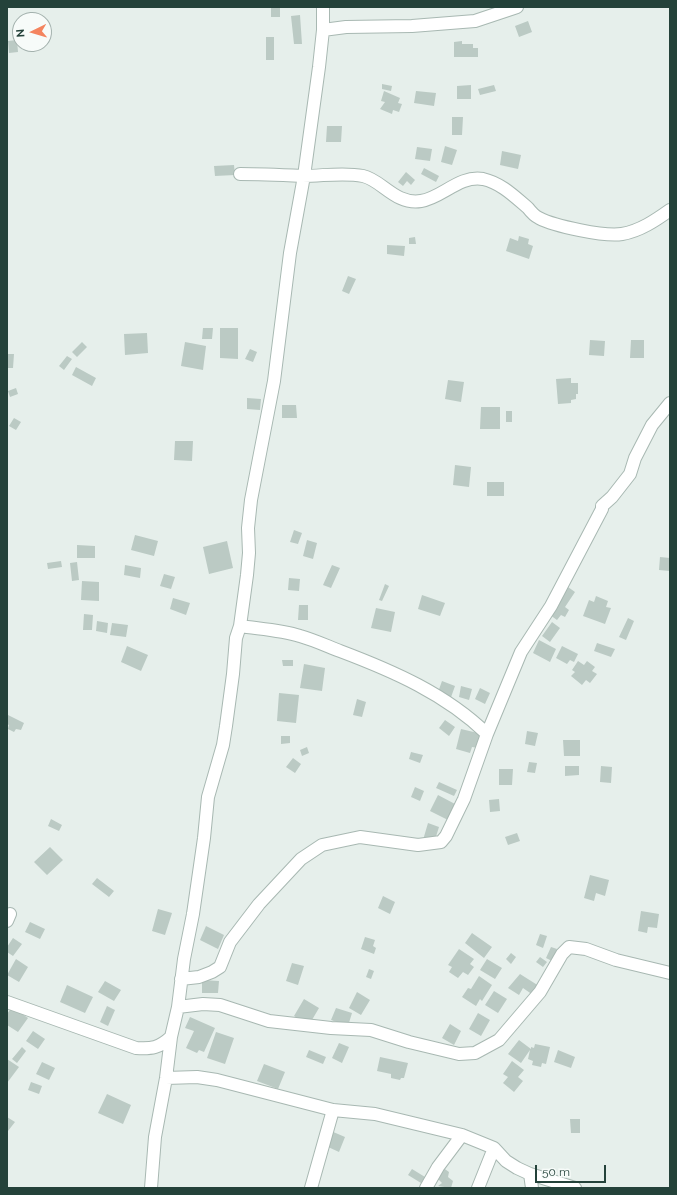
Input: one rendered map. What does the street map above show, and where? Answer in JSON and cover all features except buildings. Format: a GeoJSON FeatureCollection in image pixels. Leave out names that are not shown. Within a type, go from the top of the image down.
{"type":"FeatureCollection","features":[{"type":"Feature","properties":{"kind":"street"},"geometry":{"type":"LineString","coordinates":[[151,1188],[155,1137],[166,1078],[171,1037],[178,1007],[181,979],[204,838],[208,797],[223,745],[233,674],[236,638],[240,626],[249,553],[248,528],[251,500],[274,381],[290,253],[304,176],[323,30],[323,7]]}},
{"type":"Feature","properties":{"kind":"street"},"geometry":{"type":"LineString","coordinates":[[323,30],[346,27],[412,26],[475,21],[517,7]]}},
{"type":"Feature","properties":{"kind":"street"},"geometry":{"type":"LineString","coordinates":[[240,174],[304,176],[334,174],[365,176],[387,192],[406,200],[420,201],[436,195],[458,183],[481,179],[495,183],[509,192],[539,218],[566,227],[600,233],[621,234],[636,230],[670,210]]}},
{"type":"Feature","properties":{"kind":"street"},"geometry":{"type":"LineString","coordinates":[[181,979],[199,977],[220,967],[230,942],[259,904],[302,859],[322,845],[360,837],[418,845],[441,842],[446,836],[464,799],[487,734],[521,652],[567,576],[602,509],[602,506],[612,498],[630,474],[635,458],[652,425],[670,403]]}},
{"type":"Feature","properties":{"kind":"street"},"geometry":{"type":"LineString","coordinates":[[240,626],[299,636],[381,666],[405,677],[464,713],[487,734]]}},
{"type":"Feature","properties":{"kind":"street"},"geometry":{"type":"LineString","coordinates":[[178,1007],[203,1004],[220,1005],[268,1020],[331,1028],[371,1030],[410,1042],[459,1054],[475,1053],[499,1040],[540,992],[562,954],[569,947],[586,949],[616,960],[670,973]]}},
{"type":"Feature","properties":{"kind":"street"},"geometry":{"type":"LineString","coordinates":[[7,1002],[136,1048],[151,1049],[162,1045],[171,1037]]}},
{"type":"Feature","properties":{"kind":"street"},"geometry":{"type":"LineString","coordinates":[[166,1078],[197,1077],[217,1080],[333,1110],[375,1114],[462,1135],[494,1148],[506,1161],[530,1174],[575,1188]]}},
{"type":"Feature","properties":{"kind":"street"},"geometry":{"type":"LineString","coordinates":[[311,1188],[333,1110]]}},
{"type":"Feature","properties":{"kind":"street"},"geometry":{"type":"LineString","coordinates":[[426,1188],[438,1167],[462,1135]]}},
{"type":"Feature","properties":{"kind":"street"},"geometry":{"type":"LineString","coordinates":[[478,1188],[494,1148]]}},
{"type":"Feature","properties":{"kind":"street"},"geometry":{"type":"LineString","coordinates":[[530,1174],[532,1188]]}}]}
